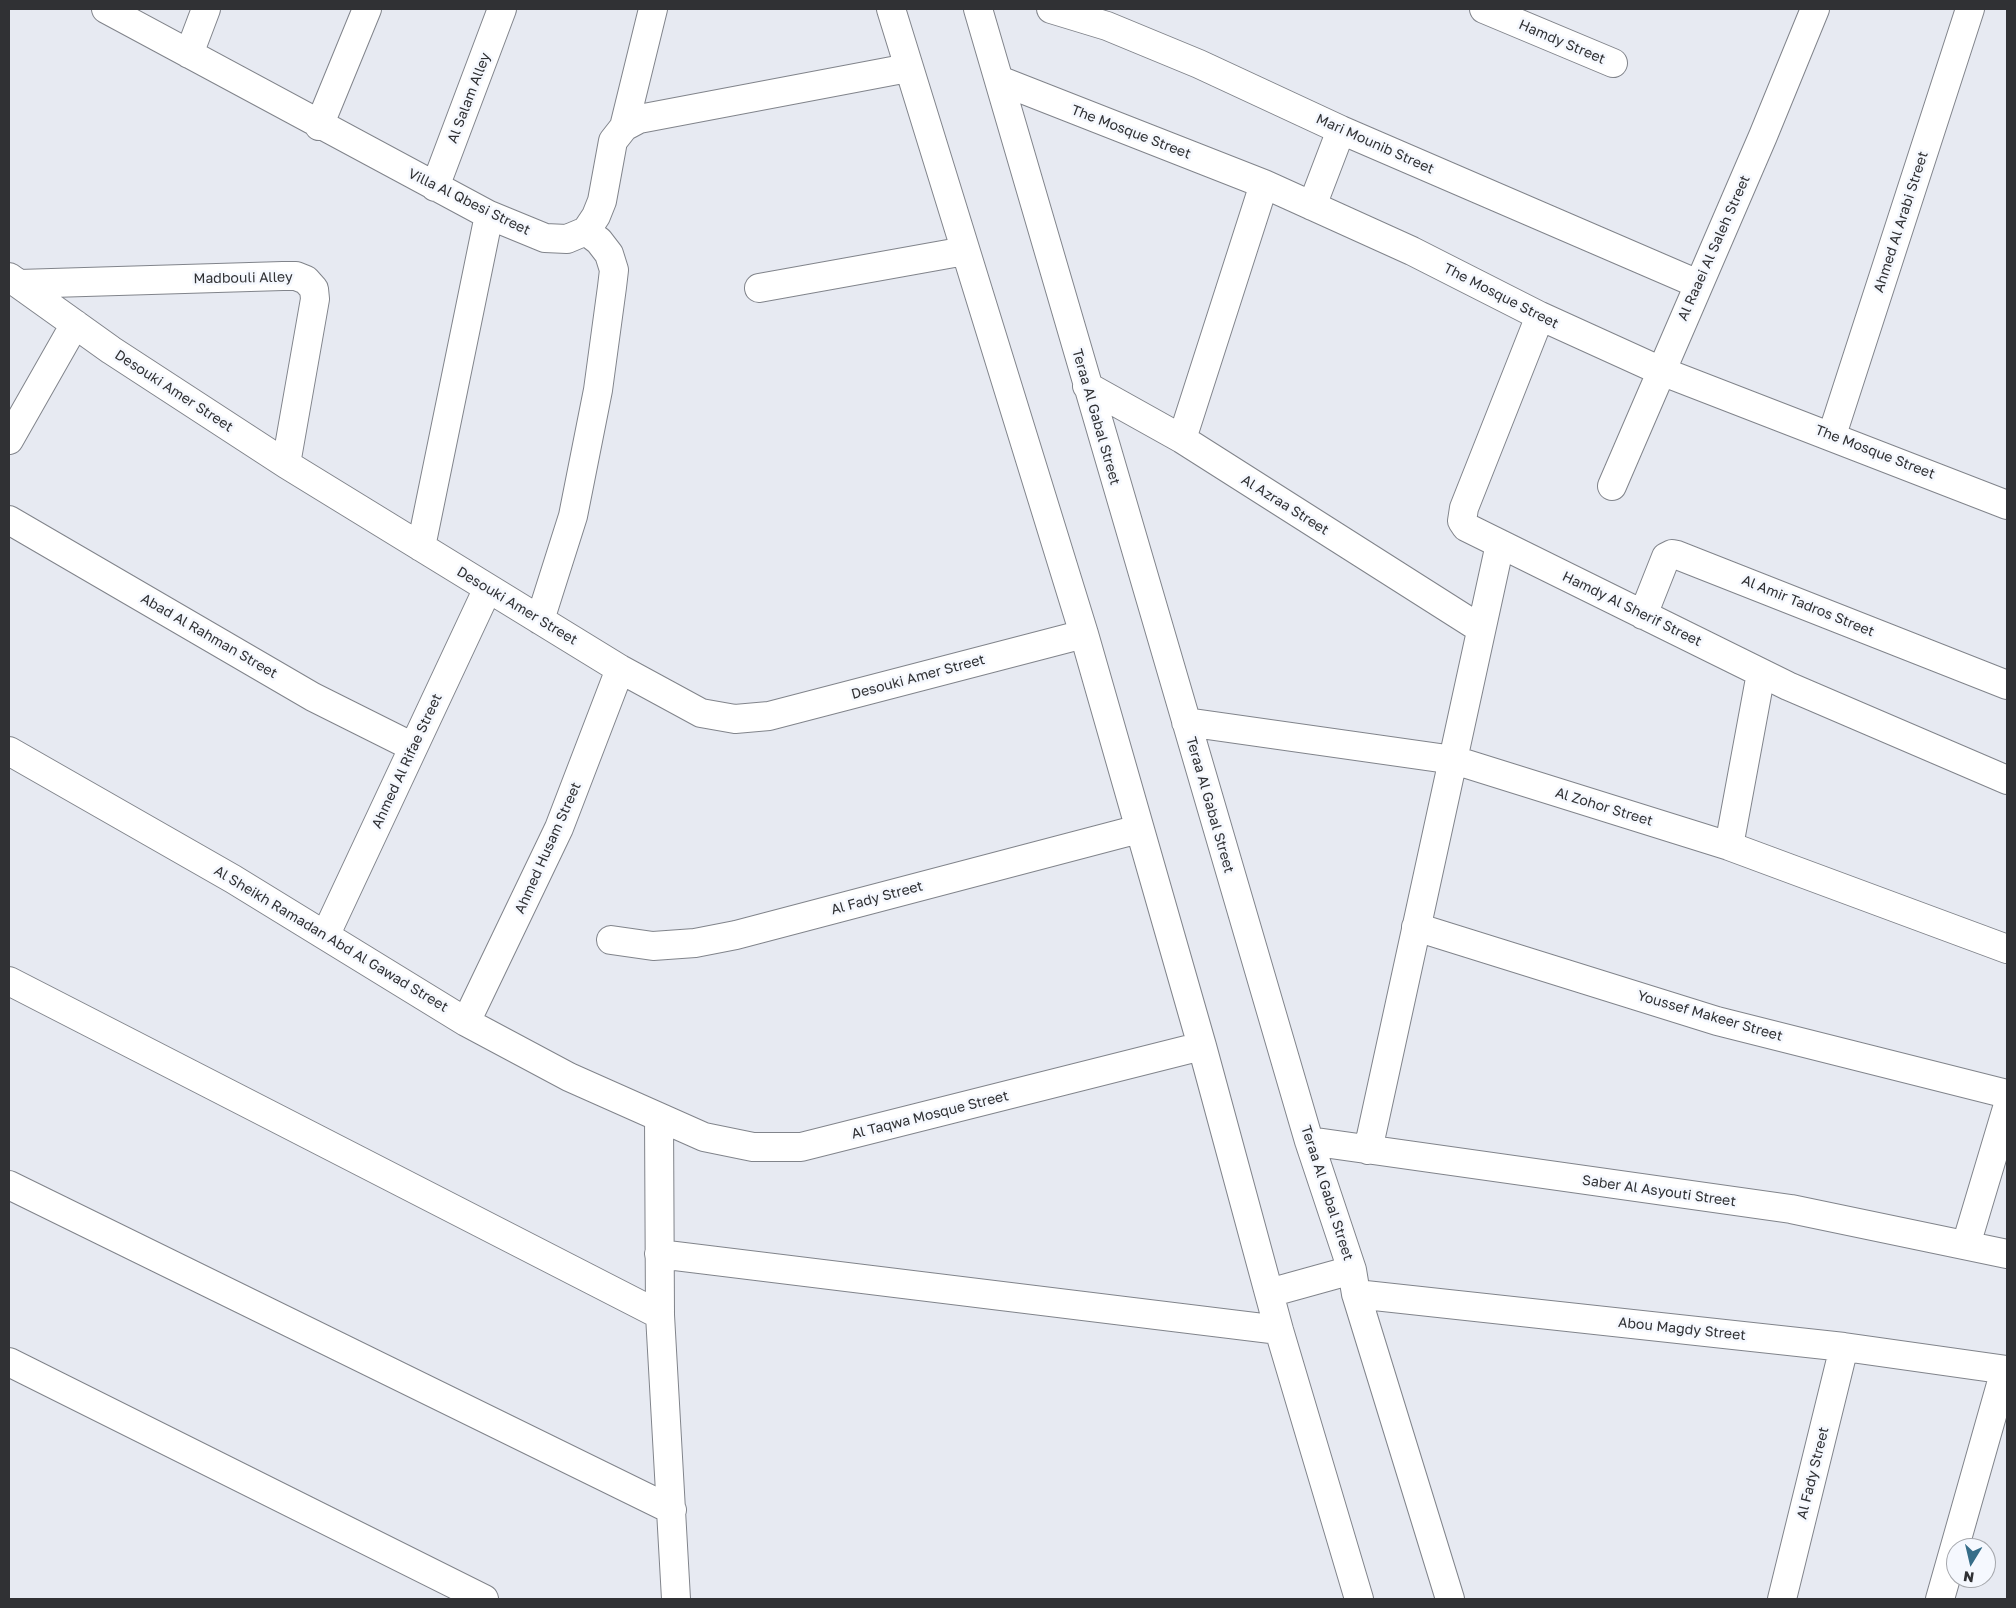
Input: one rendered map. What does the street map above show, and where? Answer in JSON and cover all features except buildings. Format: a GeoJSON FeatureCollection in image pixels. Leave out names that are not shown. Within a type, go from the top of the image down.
{"type":"FeatureCollection","features":[{"type":"Feature","properties":{"kind":"street","name":"Villa Al Qbesi Street"},"geometry":{"type":"LineString","coordinates":[[106,9],[319,126],[489,215],[545,238],[567,239],[586,231]]}},
{"type":"Feature","properties":{"kind":"street"},"geometry":{"type":"LineString","coordinates":[[189,54],[206,9]]}},
{"type":"Feature","properties":{"kind":"street"},"geometry":{"type":"LineString","coordinates":[[319,126],[367,9]]}},
{"type":"Feature","properties":{"kind":"street","name":"Al Salam Alley"},"geometry":{"type":"LineString","coordinates":[[435,187],[502,9]]}},
{"type":"Feature","properties":{"kind":"street"},"geometry":{"type":"LineString","coordinates":[[624,127],[653,9]]}},
{"type":"Feature","properties":{"kind":"street"},"geometry":{"type":"LineString","coordinates":[[891,9],[1084,634],[1202,1046],[1277,1291],[1279,1330],[1359,1599]]}},
{"type":"Feature","properties":{"kind":"street","name":"Teraa Al Gabal Street"},"geometry":{"type":"LineString","coordinates":[[978,9],[1086,386],[1309,1141],[1347,1280],[1450,1599]]}},
{"type":"Feature","properties":{"kind":"street","name":"Mari Mounib Street"},"geometry":{"type":"LineString","coordinates":[[1050,9],[1107,26],[1199,64],[1341,130],[1698,284]]}},
{"type":"Feature","properties":{"kind":"street","name":"Hamdy Street"},"geometry":{"type":"LineString","coordinates":[[1486,9],[1612,63]]}},
{"type":"Feature","properties":{"kind":"street","name":"Al Raaei Al Saleh Street"},"geometry":{"type":"LineString","coordinates":[[1612,486],[1763,136],[1815,9]]}},
{"type":"Feature","properties":{"kind":"street","name":"Ahmed Al Arabi Street"},"geometry":{"type":"LineString","coordinates":[[1832,435],[1970,9]]}},
{"type":"Feature","properties":{"kind":"street"},"geometry":{"type":"LineString","coordinates":[[540,620],[572,516],[598,390],[614,270],[609,254],[600,241],[586,231],[596,216],[602,201],[613,141],[624,127],[639,119],[908,68]]}},
{"type":"Feature","properties":{"kind":"street","name":"The Mosque Street"},"geometry":{"type":"LineString","coordinates":[[998,80],[1264,184],[1412,251],[1540,316],[1661,371],[1832,435],[2007,504]]}},
{"type":"Feature","properties":{"kind":"street"},"geometry":{"type":"LineString","coordinates":[[1312,206],[1341,130]]}},
{"type":"Feature","properties":{"kind":"street"},"geometry":{"type":"LineString","coordinates":[[1182,439],[1264,184]]}},
{"type":"Feature","properties":{"kind":"street"},"geometry":{"type":"LineString","coordinates":[[421,548],[489,215]]}},
{"type":"Feature","properties":{"kind":"street"},"geometry":{"type":"LineString","coordinates":[[759,288],[965,251]]}},
{"type":"Feature","properties":{"kind":"street","name":"Madbouli Alley"},"geometry":{"type":"LineString","coordinates":[[14,280],[296,276],[306,280],[314,289],[315,299],[286,464]]}},
{"type":"Feature","properties":{"kind":"street","name":"Desouki Amer Street"},"geometry":{"type":"LineString","coordinates":[[14,280],[74,324],[286,464],[620,669],[701,713],[735,719],[769,716],[1084,634]]}},
{"type":"Feature","properties":{"kind":"street","name":"Hamdy Al Sherif Street"},"geometry":{"type":"LineString","coordinates":[[1540,316],[1462,515],[1462,521],[1466,527],[1788,686],[2007,780]]}},
{"type":"Feature","properties":{"kind":"street"},"geometry":{"type":"LineString","coordinates":[[9,440],[74,324]]}},
{"type":"Feature","properties":{"kind":"street","name":"Al Azraa Street"},"geometry":{"type":"LineString","coordinates":[[1086,386],[1182,439],[1481,630]]}},
{"type":"Feature","properties":{"kind":"street","name":"Abad Al Rahman Street"},"geometry":{"type":"LineString","coordinates":[[9,520],[313,697],[413,747]]}},
{"type":"Feature","properties":{"kind":"street"},"geometry":{"type":"LineString","coordinates":[[1368,1150],[1500,544]]}},
{"type":"Feature","properties":{"kind":"street","name":"Al Amir Tadros Street"},"geometry":{"type":"LineString","coordinates":[[1643,615],[1666,558],[1672,554],[2007,685]]}},
{"type":"Feature","properties":{"kind":"street","name":"Ahmed Al Rifae Street"},"geometry":{"type":"LineString","coordinates":[[326,934],[488,588]]}},
{"type":"Feature","properties":{"kind":"street","name":"Ahmed Husam Street"},"geometry":{"type":"LineString","coordinates":[[466,1022],[559,828],[620,669]]}},
{"type":"Feature","properties":{"kind":"street"},"geometry":{"type":"LineString","coordinates":[[1729,846],[1761,672]]}},
{"type":"Feature","properties":{"kind":"street","name":"Al Zohor Street"},"geometry":{"type":"LineString","coordinates":[[1186,722],[1454,760],[1729,846],[2007,949]]}},
{"type":"Feature","properties":{"kind":"street","name":"Al Sheikh Ramadan Abd Al Gawad Street"},"geometry":{"type":"LineString","coordinates":[[9,751],[233,878],[466,1022],[569,1076],[659,1118]]}},
{"type":"Feature","properties":{"kind":"street","name":"Al Fady Street"},"geometry":{"type":"LineString","coordinates":[[611,940],[653,946],[695,943],[736,935],[1140,828]]}},
{"type":"Feature","properties":{"kind":"street","name":"Youssef Makeer Street"},"geometry":{"type":"LineString","coordinates":[[1416,927],[1716,1020],[2007,1094]]}},
{"type":"Feature","properties":{"kind":"street"},"geometry":{"type":"LineString","coordinates":[[9,981],[660,1315]]}},
{"type":"Feature","properties":{"kind":"street","name":"Al Taqwa Mosque Street"},"geometry":{"type":"LineString","coordinates":[[659,1118],[704,1137],[753,1147],[801,1147],[1202,1046]]}},
{"type":"Feature","properties":{"kind":"street"},"geometry":{"type":"LineString","coordinates":[[1966,1245],[2007,1108]]}},
{"type":"Feature","properties":{"kind":"street"},"geometry":{"type":"LineString","coordinates":[[659,1118],[660,1315],[676,1599]]}},
{"type":"Feature","properties":{"kind":"street","name":"Saber Al Asyouti Street"},"geometry":{"type":"LineString","coordinates":[[1309,1141],[1791,1209],[2007,1254]]}},
{"type":"Feature","properties":{"kind":"street"},"geometry":{"type":"LineString","coordinates":[[9,1184],[672,1510]]}},
{"type":"Feature","properties":{"kind":"street"},"geometry":{"type":"LineString","coordinates":[[659,1254],[1279,1330]]}},
{"type":"Feature","properties":{"kind":"street"},"geometry":{"type":"LineString","coordinates":[[1277,1291],[1347,1280]]}},
{"type":"Feature","properties":{"kind":"street","name":"Abou Magdy Street"},"geometry":{"type":"LineString","coordinates":[[1347,1280],[2006,1370]]}},
{"type":"Feature","properties":{"kind":"street","name":"Al Fady Street"},"geometry":{"type":"LineString","coordinates":[[1782,1599],[1844,1347]]}},
{"type":"Feature","properties":{"kind":"street"},"geometry":{"type":"LineString","coordinates":[[9,1362],[484,1599]]}},
{"type":"Feature","properties":{"kind":"street"},"geometry":{"type":"LineString","coordinates":[[1940,1599],[2006,1370]]}}]}
